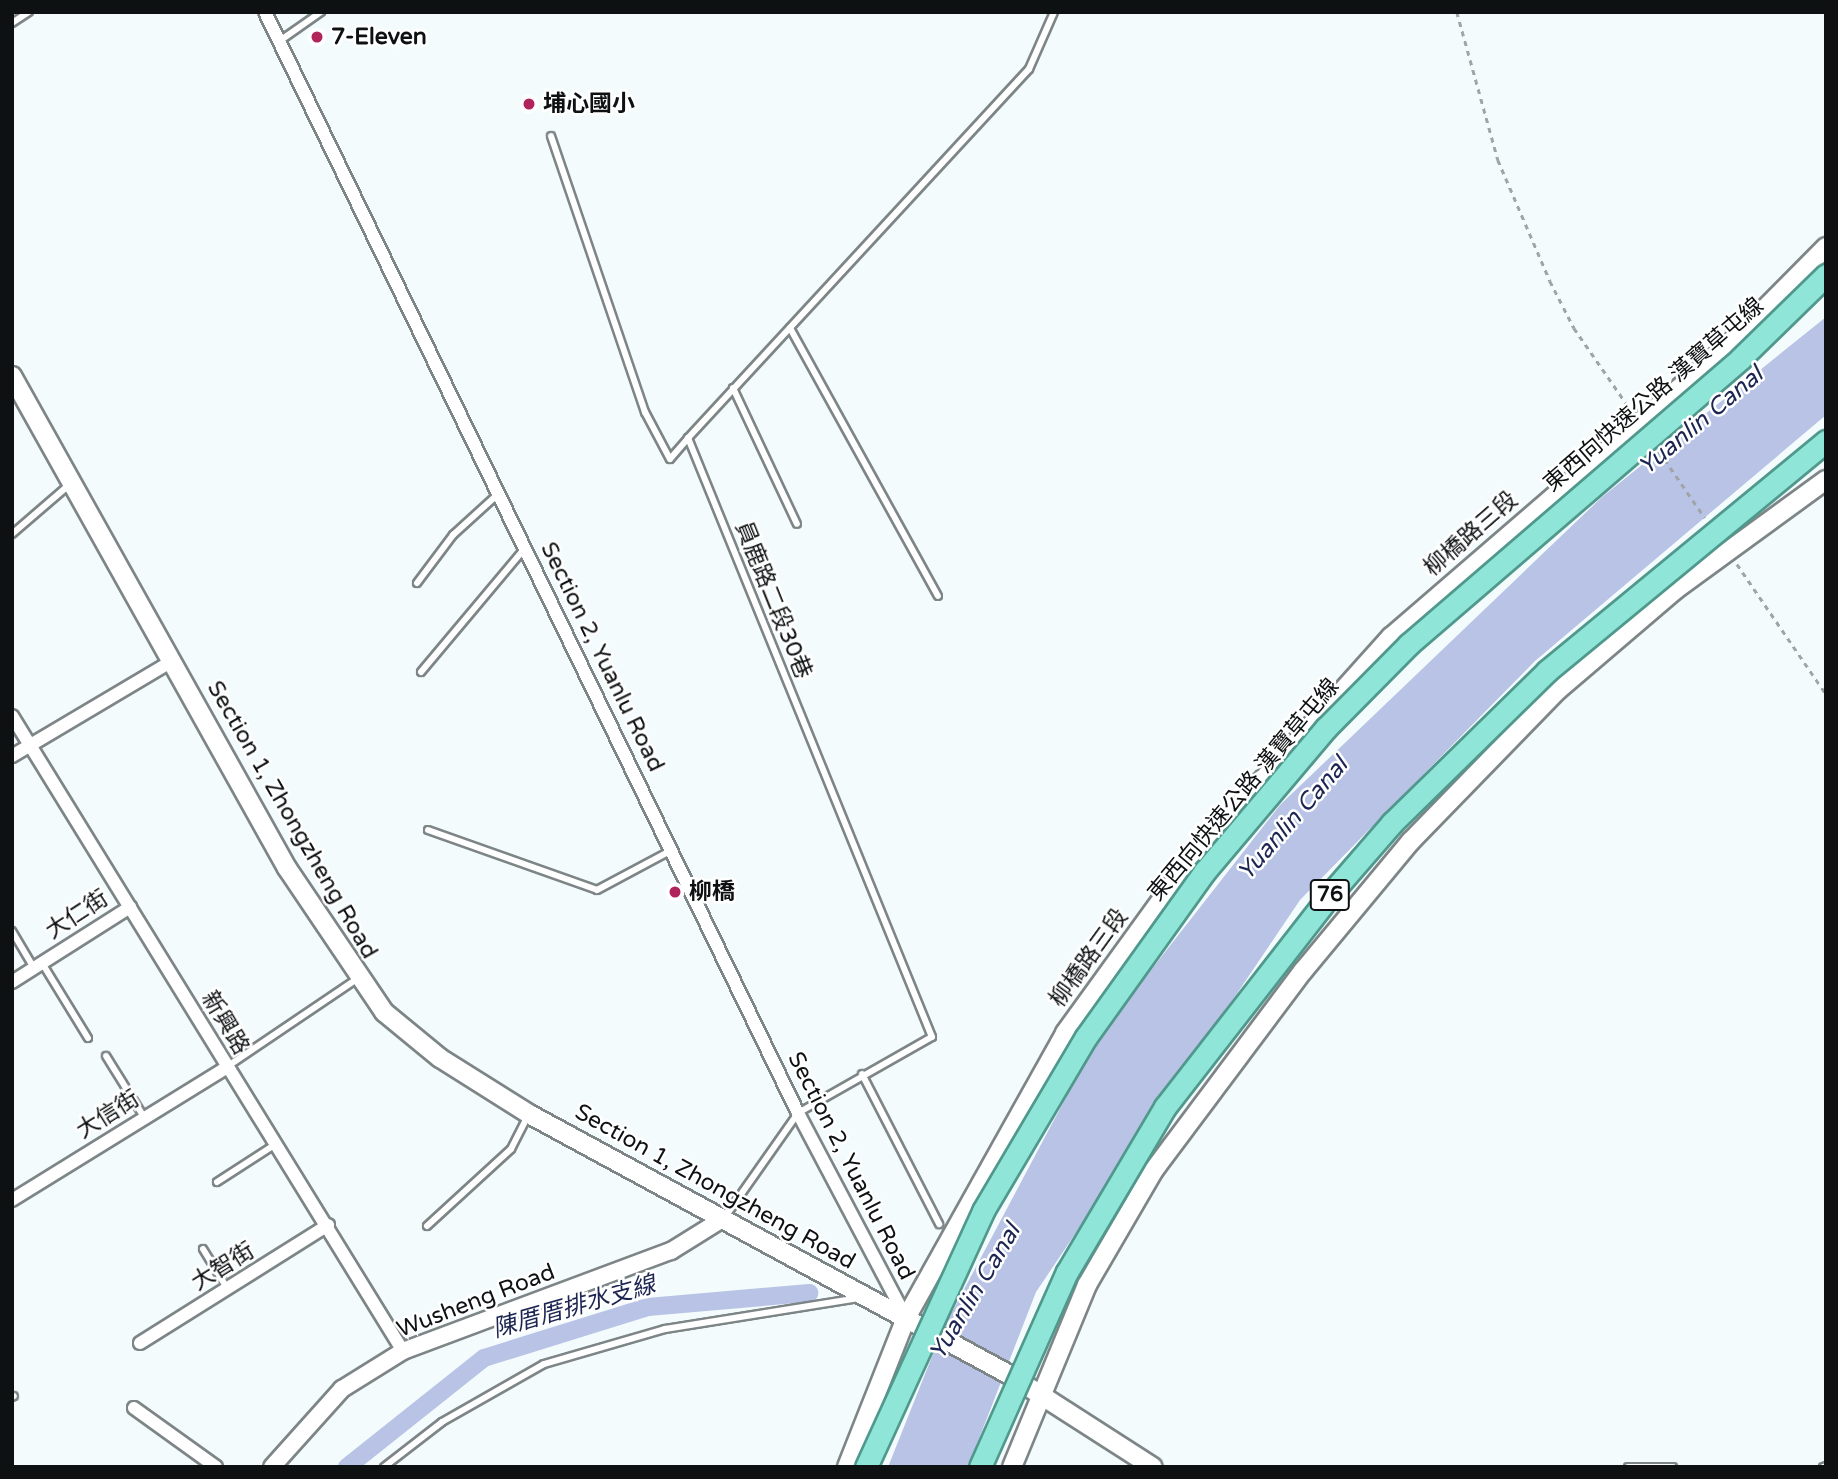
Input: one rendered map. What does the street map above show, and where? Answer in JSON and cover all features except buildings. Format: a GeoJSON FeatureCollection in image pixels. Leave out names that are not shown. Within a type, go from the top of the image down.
{"type":"FeatureCollection","features":[{"type":"Feature","properties":{"kind":"highway","name":"東西向快速公路 漢寶草屯線"},"geometry":{"type":"LineString","coordinates":[[866,1467],[983,1211],[1086,1037],[1205,871],[1326,728],[1409,644],[1741,358],[1826,275]]}},
{"type":"Feature","properties":{"kind":"highway","name":"76"},"geometry":{"type":"LineString","coordinates":[[980,1467],[1067,1272],[1165,1107],[1333,891],[1392,822],[1546,671],[1826,442]]}},
{"type":"Feature","properties":{"kind":"main road","name":"柳橋路三段"},"geometry":{"type":"LineString","coordinates":[[847,1467],[906,1318],[1065,1032],[1188,863],[1391,637],[1638,420],[1729,345],[1826,247]]}},
{"type":"Feature","properties":{"kind":"main road","name":"Section 1, Zhongzheng Road"},"geometry":{"type":"LineString","coordinates":[[12,376],[172,661],[357,979],[384,1012],[440,1058],[529,1114],[1008,1374],[1153,1467]]}},
{"type":"Feature","properties":{"kind":"main road"},"geometry":{"type":"LineString","coordinates":[[1012,1467],[1087,1285],[1154,1170],[1294,982],[1411,841],[1559,689],[1729,552],[1826,480]]}},
{"type":"Feature","properties":{"kind":"street","name":"Section 2, Yuanlu Road"},"geometry":{"type":"LineString","coordinates":[[265,12],[281,40],[798,1113],[906,1318]]}},
{"type":"Feature","properties":{"kind":"street"},"geometry":{"type":"LineString","coordinates":[[12,756],[172,661]]}},
{"type":"Feature","properties":{"kind":"street","name":"新興路"},"geometry":{"type":"LineString","coordinates":[[12,716],[227,1067],[328,1225],[402,1351]]}},
{"type":"Feature","properties":{"kind":"street","name":"大仁街"},"geometry":{"type":"LineString","coordinates":[[12,982],[130,906]]}},
{"type":"Feature","properties":{"kind":"street","name":"大信街"},"geometry":{"type":"LineString","coordinates":[[12,1200],[227,1067]]}},
{"type":"Feature","properties":{"kind":"street","name":"Wusheng Road"},"geometry":{"type":"LineString","coordinates":[[272,1467],[342,1389],[402,1351],[671,1251],[724,1218]]}},
{"type":"Feature","properties":{"kind":"street","name":"大智街"},"geometry":{"type":"LineString","coordinates":[[140,1343],[328,1225]]}},
{"type":"Feature","properties":{"kind":"street"},"geometry":{"type":"LineString","coordinates":[[134,1408],[216,1467]]}},
{"type":"Feature","properties":{"kind":"lane"},"geometry":{"type":"LineString","coordinates":[[12,23],[29,12]]}},
{"type":"Feature","properties":{"kind":"lane"},"geometry":{"type":"LineString","coordinates":[[281,40],[321,12]]}},
{"type":"Feature","properties":{"kind":"lane"},"geometry":{"type":"LineString","coordinates":[[551,136],[645,412],[670,459],[1029,69],[1054,12]]}},
{"type":"Feature","properties":{"kind":"lane"},"geometry":{"type":"LineString","coordinates":[[790,328],[938,596]]}},
{"type":"Feature","properties":{"kind":"lane"},"geometry":{"type":"LineString","coordinates":[[733,388],[797,524]]}},
{"type":"Feature","properties":{"kind":"lane","name":"員鹿路二段30巷"},"geometry":{"type":"LineString","coordinates":[[688,438],[932,1037],[862,1074],[798,1113],[724,1218]]}},
{"type":"Feature","properties":{"kind":"lane"},"geometry":{"type":"LineString","coordinates":[[12,534],[73,481]]}},
{"type":"Feature","properties":{"kind":"lane"},"geometry":{"type":"LineString","coordinates":[[417,583],[453,535],[499,494]]}},
{"type":"Feature","properties":{"kind":"lane"},"geometry":{"type":"LineString","coordinates":[[421,672],[526,548]]}},
{"type":"Feature","properties":{"kind":"lane"},"geometry":{"type":"LineString","coordinates":[[428,830],[597,890],[672,850]]}},
{"type":"Feature","properties":{"kind":"lane"},"geometry":{"type":"LineString","coordinates":[[12,931],[88,1038]]}},
{"type":"Feature","properties":{"kind":"lane"},"geometry":{"type":"LineString","coordinates":[[227,1067],[357,979]]}},
{"type":"Feature","properties":{"kind":"lane"},"geometry":{"type":"LineString","coordinates":[[106,1056],[144,1117]]}},
{"type":"Feature","properties":{"kind":"lane"},"geometry":{"type":"LineString","coordinates":[[862,1074],[939,1224]]}},
{"type":"Feature","properties":{"kind":"lane"},"geometry":{"type":"LineString","coordinates":[[426,1226],[511,1149],[529,1114]]}},
{"type":"Feature","properties":{"kind":"lane"},"geometry":{"type":"LineString","coordinates":[[217,1182],[276,1144]]}},
{"type":"Feature","properties":{"kind":"lane"},"geometry":{"type":"LineString","coordinates":[[202,1248],[228,1290]]}},
{"type":"Feature","properties":{"kind":"lane"},"geometry":{"type":"LineString","coordinates":[[384,1467],[442,1422],[544,1364],[665,1329],[865,1297]]}},
{"type":"Feature","properties":{"kind":"lane"},"geometry":{"type":"LineString","coordinates":[[1628,1467],[1673,1467]]}},
{"type":"Feature","properties":{"kind":"path"},"geometry":{"type":"LineString","coordinates":[[1457,12],[1498,160],[1550,281],[1574,328],[1711,526]]}},
{"type":"Feature","properties":{"kind":"path"},"geometry":{"type":"LineString","coordinates":[[1729,552],[1826,694]]}},
{"type":"Feature","properties":{"kind":"water","name":"Yuanlin Canal"},"geometry":{"type":"Polygon","coordinates":[[[1826,317],[1826,415],[1535,661],[1300,900],[1036,1292],[968,1467],[888,1467],[943,1329],[1097,1039],[1280,805],[1602,497],[1826,317]]]}},
{"type":"Feature","properties":{"kind":"waterway","name":"陳厝厝排水支線"},"geometry":{"type":"LineString","coordinates":[[347,1467],[484,1358],[648,1307],[809,1293]]}},
{"type":"Feature","properties":{"kind":"place","name":"7-Eleven"},"geometry":{"type":"Point","coordinates":[317,37]}},
{"type":"Feature","properties":{"kind":"place","name":"埔心國小"},"geometry":{"type":"Point","coordinates":[529,104]}},
{"type":"Feature","properties":{"kind":"place","name":"柳橋"},"geometry":{"type":"Point","coordinates":[675,892]}}]}
